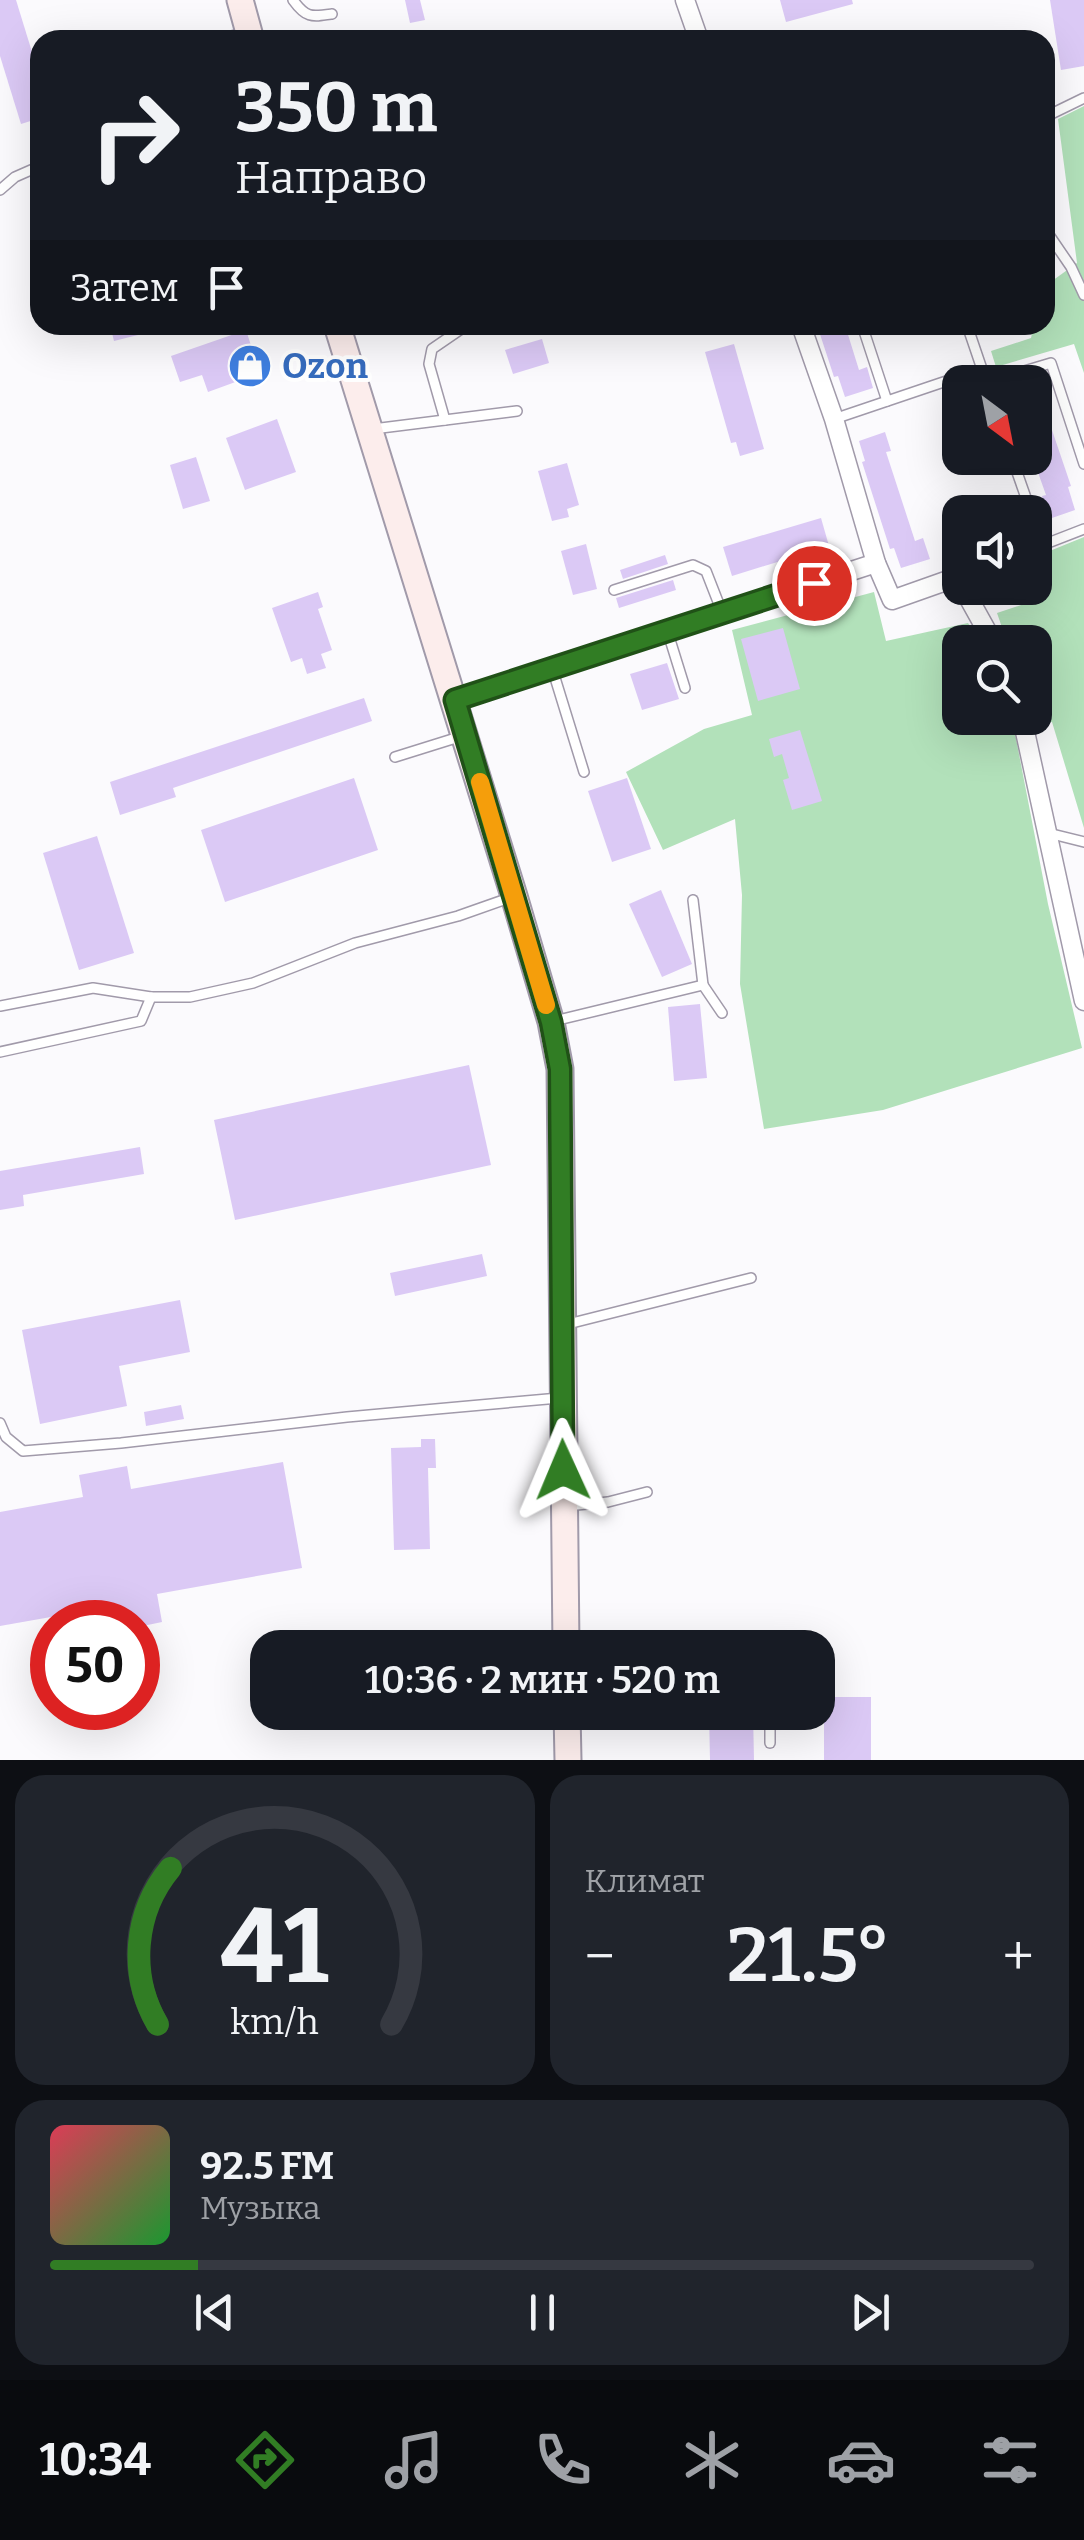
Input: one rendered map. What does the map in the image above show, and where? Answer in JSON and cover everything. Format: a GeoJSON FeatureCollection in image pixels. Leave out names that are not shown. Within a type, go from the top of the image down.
{"type":"FeatureCollection","features":[{"type":"Feature","properties":{"kind":"main road"},"geometry":{"type":"LineString","coordinates":[[240,0],[248,30]]}},
{"type":"Feature","properties":{"kind":"main road"},"geometry":{"type":"LineString","coordinates":[[340,335],[466,734],[551,1022],[560,1069],[566,1630]]}},
{"type":"Feature","properties":{"kind":"main road"},"geometry":{"type":"LineString","coordinates":[[567,1730],[568,1760]]}},
{"type":"Feature","properties":{"kind":"street"},"geometry":{"type":"LineString","coordinates":[[685,0],[696,30]]}},
{"type":"Feature","properties":{"kind":"street"},"geometry":{"type":"LineString","coordinates":[[804,335],[834,420],[876,564],[892,600],[942,586]]}},
{"type":"Feature","properties":{"kind":"street"},"geometry":{"type":"LineString","coordinates":[[455,700],[876,564]]}},
{"type":"Feature","properties":{"kind":"street"},"geometry":{"type":"LineString","coordinates":[[1026,735],[1084,1000]]}},
{"type":"Feature","properties":{"kind":"lane"},"geometry":{"type":"LineString","coordinates":[[293,0],[301,12],[312,16],[332,14]]}},
{"type":"Feature","properties":{"kind":"lane"},"geometry":{"type":"LineString","coordinates":[[1055,113],[1084,98]]}},
{"type":"Feature","properties":{"kind":"lane"},"geometry":{"type":"LineString","coordinates":[[0,190],[30,171]]}},
{"type":"Feature","properties":{"kind":"lane"},"geometry":{"type":"LineString","coordinates":[[1055,244],[1084,295]]}},
{"type":"Feature","properties":{"kind":"lane"},"geometry":{"type":"LineString","coordinates":[[445,420],[429,364],[432,349],[452,335]]}},
{"type":"Feature","properties":{"kind":"lane"},"geometry":{"type":"LineString","coordinates":[[865,335],[887,402]]}},
{"type":"Feature","properties":{"kind":"lane"},"geometry":{"type":"LineString","coordinates":[[970,335],[981,365]]}},
{"type":"Feature","properties":{"kind":"lane"},"geometry":{"type":"LineString","coordinates":[[1052,369],[1084,464]]}},
{"type":"Feature","properties":{"kind":"lane"},"geometry":{"type":"LineString","coordinates":[[834,420],[942,383]]}},
{"type":"Feature","properties":{"kind":"lane"},"geometry":{"type":"LineString","coordinates":[[370,430],[516,412]]}},
{"type":"Feature","properties":{"kind":"lane"},"geometry":{"type":"LineString","coordinates":[[1052,542],[1084,530]]}},
{"type":"Feature","properties":{"kind":"lane"},"geometry":{"type":"LineString","coordinates":[[614,590],[693,565],[706,571],[722,612]]}},
{"type":"Feature","properties":{"kind":"lane"},"geometry":{"type":"LineString","coordinates":[[667,630],[685,688]]}},
{"type":"Feature","properties":{"kind":"lane"},"geometry":{"type":"LineString","coordinates":[[552,668],[584,772]]}},
{"type":"Feature","properties":{"kind":"lane"},"geometry":{"type":"LineString","coordinates":[[395,758],[466,734]]}},
{"type":"Feature","properties":{"kind":"lane"},"geometry":{"type":"LineString","coordinates":[[1046,833],[1084,842]]}},
{"type":"Feature","properties":{"kind":"lane"},"geometry":{"type":"LineString","coordinates":[[0,1006],[93,988],[151,997],[190,997],[253,983],[355,943],[458,916],[514,896]]}},
{"type":"Feature","properties":{"kind":"lane"},"geometry":{"type":"LineString","coordinates":[[693,900],[703,985],[722,1014]]}},
{"type":"Feature","properties":{"kind":"lane"},"geometry":{"type":"LineString","coordinates":[[551,1022],[703,985]]}},
{"type":"Feature","properties":{"kind":"lane"},"geometry":{"type":"LineString","coordinates":[[0,1052],[141,1021],[151,997]]}},
{"type":"Feature","properties":{"kind":"lane"},"geometry":{"type":"LineString","coordinates":[[561,1326],[751,1278]]}},
{"type":"Feature","properties":{"kind":"lane"},"geometry":{"type":"LineString","coordinates":[[0,1424],[6,1437],[23,1451],[562,1398]]}},
{"type":"Feature","properties":{"kind":"lane"},"geometry":{"type":"LineString","coordinates":[[564,1506],[608,1502],[647,1492]]}},
{"type":"Feature","properties":{"kind":"lane"},"geometry":{"type":"LineString","coordinates":[[770,1730],[770,1742]]}},
{"type":"Feature","properties":{"kind":"green space"},"geometry":{"type":"Polygon","coordinates":[[[1084,106],[1084,373],[1074,344],[995,365],[991,351],[1032,335],[1055,335],[1055,279],[1077,263],[1058,119],[1084,106]]]}},
{"type":"Feature","properties":{"kind":"green space"},"geometry":{"type":"Polygon","coordinates":[[[1084,537],[1084,828],[1052,722],[1052,625],[1001,625],[997,613],[1021,605],[1052,605],[1052,550],[1084,537]]]}},
{"type":"Feature","properties":{"kind":"green space"},"geometry":{"type":"Polygon","coordinates":[[[874,592],[886,641],[942,629],[942,735],[1015,735],[1048,904],[1082,1048],[883,1110],[764,1129],[740,984],[742,895],[735,819],[663,850],[626,772],[704,729],[752,715],[732,630],[874,592]]]}},
{"type":"Feature","properties":{"kind":"building"},"geometry":{"type":"Polygon","coordinates":[[[0,0],[16,0],[30,46],[30,121],[21,124],[0,56],[0,0]]]}},
{"type":"Feature","properties":{"kind":"building"},"geometry":{"type":"Polygon","coordinates":[[[405,0],[420,0],[425,20],[410,23],[405,0]]]}},
{"type":"Feature","properties":{"kind":"building"},"geometry":{"type":"Polygon","coordinates":[[[780,0],[852,0],[853,4],[786,22],[780,0]]]}},
{"type":"Feature","properties":{"kind":"building"},"geometry":{"type":"Polygon","coordinates":[[[1050,0],[1084,0],[1084,66],[1061,70],[1050,0]]]}},
{"type":"Feature","properties":{"kind":"building"},"geometry":{"type":"Polygon","coordinates":[[[112,335],[138,335],[114,341],[112,335]]]}},
{"type":"Feature","properties":{"kind":"building"},"geometry":{"type":"Polygon","coordinates":[[[232,335],[248,335],[260,373],[208,392],[202,375],[180,382],[171,356],[232,335]]]}},
{"type":"Feature","properties":{"kind":"building"},"geometry":{"type":"Polygon","coordinates":[[[820,335],[848,335],[859,370],[867,367],[873,388],[845,397],[838,376],[834,377],[820,335]]]}},
{"type":"Feature","properties":{"kind":"building"},"geometry":{"type":"Polygon","coordinates":[[[542,339],[549,363],[513,374],[505,350],[542,339]]]}},
{"type":"Feature","properties":{"kind":"building"},"geometry":{"type":"Polygon","coordinates":[[[734,344],[764,449],[740,456],[736,442],[731,443],[705,352],[734,344]]]}},
{"type":"Feature","properties":{"kind":"building"},"geometry":{"type":"Polygon","coordinates":[[[277,419],[296,472],[245,490],[226,438],[277,419]]]}},
{"type":"Feature","properties":{"kind":"building"},"geometry":{"type":"Polygon","coordinates":[[[1052,430],[1075,510],[1052,518],[1052,495],[1046,495],[1039,475],[1052,475],[1052,430]]]}},
{"type":"Feature","properties":{"kind":"building"},"geometry":{"type":"Polygon","coordinates":[[[885,432],[891,451],[886,452],[915,541],[923,538],[930,559],[901,568],[894,548],[890,549],[859,441],[885,432]]]}},
{"type":"Feature","properties":{"kind":"building"},"geometry":{"type":"Polygon","coordinates":[[[196,457],[210,501],[183,509],[170,465],[196,457]]]}},
{"type":"Feature","properties":{"kind":"building"},"geometry":{"type":"Polygon","coordinates":[[[567,463],[579,505],[567,509],[569,517],[552,521],[538,471],[567,463]]]}},
{"type":"Feature","properties":{"kind":"building"},"geometry":{"type":"Polygon","coordinates":[[[821,518],[829,546],[732,576],[723,547],[821,518]]]}},
{"type":"Feature","properties":{"kind":"building"},"geometry":{"type":"Polygon","coordinates":[[[586,544],[597,589],[573,595],[561,551],[586,544]]]}},
{"type":"Feature","properties":{"kind":"building"},"geometry":{"type":"Polygon","coordinates":[[[665,555],[668,564],[623,579],[620,570],[665,555]]]}},
{"type":"Feature","properties":{"kind":"building"},"geometry":{"type":"Polygon","coordinates":[[[673,580],[676,590],[619,608],[616,598],[673,580]]]}},
{"type":"Feature","properties":{"kind":"building"},"geometry":{"type":"Polygon","coordinates":[[[318,592],[323,607],[318,609],[332,650],[321,654],[326,668],[307,674],[302,658],[291,662],[272,608],[318,592]]]}},
{"type":"Feature","properties":{"kind":"building"},"geometry":{"type":"Polygon","coordinates":[[[783,628],[800,689],[758,701],[741,639],[783,628]]]}},
{"type":"Feature","properties":{"kind":"building"},"geometry":{"type":"Polygon","coordinates":[[[667,663],[679,699],[642,710],[630,674],[667,663]]]}},
{"type":"Feature","properties":{"kind":"building"},"geometry":{"type":"Polygon","coordinates":[[[364,698],[372,721],[173,788],[176,797],[120,815],[110,782],[364,698]]]}},
{"type":"Feature","properties":{"kind":"building"},"geometry":{"type":"Polygon","coordinates":[[[800,730],[822,801],[792,810],[783,780],[789,778],[782,754],[774,757],[769,739],[800,730]]]}},
{"type":"Feature","properties":{"kind":"building"},"geometry":{"type":"Polygon","coordinates":[[[354,778],[378,850],[225,902],[201,830],[354,778]]]}},
{"type":"Feature","properties":{"kind":"building"},"geometry":{"type":"Polygon","coordinates":[[[627,778],[651,849],[612,862],[588,791],[627,778]]]}},
{"type":"Feature","properties":{"kind":"building"},"geometry":{"type":"Polygon","coordinates":[[[97,836],[134,953],[79,970],[43,853],[97,836]]]}},
{"type":"Feature","properties":{"kind":"building"},"geometry":{"type":"Polygon","coordinates":[[[661,890],[692,964],[662,977],[629,904],[661,890]]]}},
{"type":"Feature","properties":{"kind":"building"},"geometry":{"type":"Polygon","coordinates":[[[700,1004],[707,1078],[674,1081],[668,1007],[700,1004]]]}},
{"type":"Feature","properties":{"kind":"building"},"geometry":{"type":"Polygon","coordinates":[[[469,1065],[491,1165],[235,1220],[214,1120],[469,1065]]]}},
{"type":"Feature","properties":{"kind":"building"},"geometry":{"type":"Polygon","coordinates":[[[140,1147],[144,1174],[23,1195],[24,1206],[0,1210],[0,1171],[140,1147]]]}},
{"type":"Feature","properties":{"kind":"building"},"geometry":{"type":"Polygon","coordinates":[[[482,1254],[487,1276],[395,1296],[390,1273],[482,1254]]]}},
{"type":"Feature","properties":{"kind":"building"},"geometry":{"type":"Polygon","coordinates":[[[180,1300],[190,1352],[119,1366],[127,1406],[40,1424],[22,1330],[180,1300]]]}},
{"type":"Feature","properties":{"kind":"building"},"geometry":{"type":"Polygon","coordinates":[[[181,1405],[184,1419],[146,1426],[144,1412],[181,1405]]]}},
{"type":"Feature","properties":{"kind":"building"},"geometry":{"type":"Polygon","coordinates":[[[421,1439],[435,1439],[436,1468],[428,1468],[430,1549],[394,1550],[391,1448],[421,1447],[421,1439]]]}},
{"type":"Feature","properties":{"kind":"building"},"geometry":{"type":"Polygon","coordinates":[[[283,1462],[302,1568],[157,1594],[158,1600],[30,1600],[30,1621],[0,1626],[0,1512],[83,1497],[79,1475],[127,1466],[131,1489],[283,1462]]]}},
{"type":"Feature","properties":{"kind":"building"},"geometry":{"type":"Polygon","coordinates":[[[835,1697],[871,1697],[871,1760],[824,1760],[824,1730],[835,1730],[835,1697]]]}},
{"type":"Feature","properties":{"kind":"building"},"geometry":{"type":"Polygon","coordinates":[[[709,1730],[753,1730],[754,1760],[710,1760],[709,1730]]]}},
{"type":"Feature","properties":{"kind":"slow traffic"},"geometry":{"type":"LineString","coordinates":[[480,782],[546,1005]]}},
{"type":"Feature","properties":{"kind":"place","name":"Ozon"},"geometry":{"type":"Point","coordinates":[250,366]}},
{"type":"Feature","properties":{"kind":"route"},"geometry":{"type":"LineString","coordinates":[[563,1470],[560,1069],[551,1022],[455,700],[814,583]]}}]}
